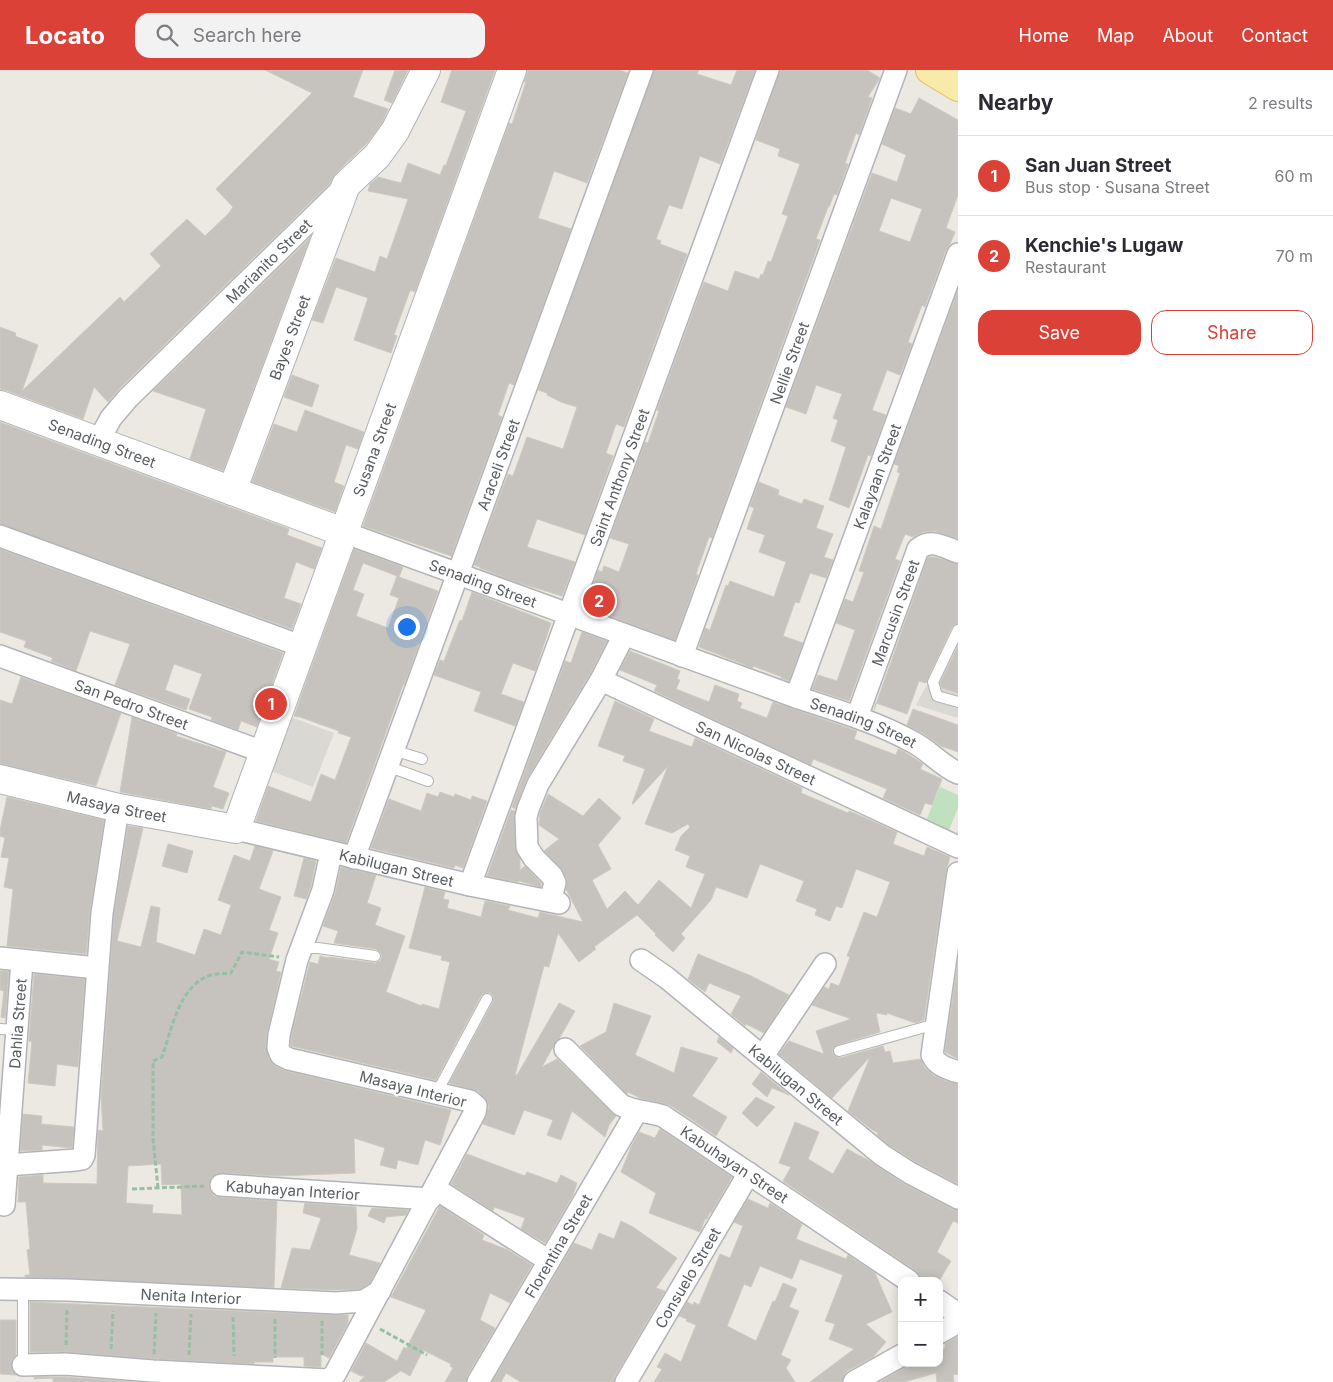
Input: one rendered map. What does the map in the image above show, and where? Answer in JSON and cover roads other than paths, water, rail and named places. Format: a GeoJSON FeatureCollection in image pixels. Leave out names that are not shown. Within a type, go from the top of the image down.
{"type":"FeatureCollection","features":[{"type":"Feature","properties":{"kind":"main road"},"geometry":{"type":"LineString","coordinates":[[930,70],[957,83]]}},
{"type":"Feature","properties":{"kind":"street","name":"Marianito Street"},"geometry":{"type":"LineString","coordinates":[[98,442],[111,418],[128,398],[377,156],[395,131],[426,70]]}},
{"type":"Feature","properties":{"kind":"street","name":"Susana Street"},"geometry":{"type":"LineString","coordinates":[[236,829],[512,70]]}},
{"type":"Feature","properties":{"kind":"street","name":"Araceli Street"},"geometry":{"type":"LineString","coordinates":[[354,858],[642,70]]}},
{"type":"Feature","properties":{"kind":"street","name":"Saint Anthony Street"},"geometry":{"type":"LineString","coordinates":[[470,885],[768,70]]}},
{"type":"Feature","properties":{"kind":"street","name":"Nellie Street"},"geometry":{"type":"LineString","coordinates":[[682,656],[896,70]]}},
{"type":"Feature","properties":{"kind":"street","name":"Bayes Street"},"geometry":{"type":"LineString","coordinates":[[232,491],[346,185]]}},
{"type":"Feature","properties":{"kind":"street","name":"Kalayaan Street"},"geometry":{"type":"LineString","coordinates":[[796,697],[958,254]]}},
{"type":"Feature","properties":{"kind":"street","name":"Senading Street"},"geometry":{"type":"LineString","coordinates":[[0,405],[624,635],[857,717],[914,742],[943,765],[958,773]]}},
{"type":"Feature","properties":{"kind":"street"},"geometry":{"type":"LineString","coordinates":[[0,536],[302,646]]}},
{"type":"Feature","properties":{"kind":"street","name":"Marcusin Street"},"geometry":{"type":"LineString","coordinates":[[857,717],[918,549],[925,544],[932,543],[958,552]]}},
{"type":"Feature","properties":{"kind":"street"},"geometry":{"type":"LineString","coordinates":[[601,680],[624,635]]}},
{"type":"Feature","properties":{"kind":"street","name":"San Pedro Street"},"geometry":{"type":"LineString","coordinates":[[0,656],[263,752]]}},
{"type":"Feature","properties":{"kind":"street","name":"Kabilugan Street"},"geometry":{"type":"LineString","coordinates":[[236,829],[470,885],[554,902],[555,883],[552,876],[534,858],[527,847],[526,817],[538,784],[601,680]]}},
{"type":"Feature","properties":{"kind":"street","name":"San Nicolas Street"},"geometry":{"type":"LineString","coordinates":[[601,680],[958,847]]}},
{"type":"Feature","properties":{"kind":"street","name":"Masaya Street"},"geometry":{"type":"LineString","coordinates":[[0,779],[117,815],[236,829]]}},
{"type":"Feature","properties":{"kind":"street"},"geometry":{"type":"LineString","coordinates":[[6,1165],[76,1160],[82,1159],[84,1154],[102,913],[117,815]]}},
{"type":"Feature","properties":{"kind":"street","name":"Masaya Interior"},"geometry":{"type":"LineString","coordinates":[[246,1379],[275,1377],[325,1380],[335,1374],[432,1194],[475,1112],[476,1106],[470,1101],[307,1064],[281,1055],[278,1048],[279,1035],[299,954],[323,890],[331,853]]}},
{"type":"Feature","properties":{"kind":"street"},"geometry":{"type":"LineString","coordinates":[[958,873],[950,972],[936,1024],[932,1055],[935,1061],[941,1065],[958,1072]]}},
{"type":"Feature","properties":{"kind":"street"},"geometry":{"type":"LineString","coordinates":[[0,958],[98,968]]}},
{"type":"Feature","properties":{"kind":"street","name":"Kabilugan Street"},"geometry":{"type":"LineString","coordinates":[[642,960],[667,978],[882,1155],[910,1173],[958,1198]]}},
{"type":"Feature","properties":{"kind":"street","name":"Dahlia Street"},"geometry":{"type":"LineString","coordinates":[[4,1204],[8,1029],[22,961]]}},
{"type":"Feature","properties":{"kind":"street"},"geometry":{"type":"LineString","coordinates":[[763,1056],[825,964]]}},
{"type":"Feature","properties":{"kind":"street","name":"Kabuhayan Street"},"geometry":{"type":"LineString","coordinates":[[565,1049],[614,1100],[629,1109],[663,1116],[903,1277]]}},
{"type":"Feature","properties":{"kind":"street","name":"Florentina Street"},"geometry":{"type":"LineString","coordinates":[[478,1382],[637,1111]]}},
{"type":"Feature","properties":{"kind":"street","name":"Consuelo Street"},"geometry":{"type":"LineString","coordinates":[[626,1382],[750,1173]]}},
{"type":"Feature","properties":{"kind":"street","name":"Kabuhayan Interior"},"geometry":{"type":"LineString","coordinates":[[221,1185],[432,1194],[548,1261]]}},
{"type":"Feature","properties":{"kind":"street","name":"Nenita Interior"},"geometry":{"type":"LineString","coordinates":[[0,1289],[114,1292],[322,1303],[364,1301],[380,1290]]}},
{"type":"Feature","properties":{"kind":"street"},"geometry":{"type":"LineString","coordinates":[[943,1304],[958,1314]]}},
{"type":"Feature","properties":{"kind":"street"},"geometry":{"type":"LineString","coordinates":[[943,1331],[958,1322]]}},
{"type":"Feature","properties":{"kind":"street"},"geometry":{"type":"LineString","coordinates":[[854,1382],[898,1357]]}},
{"type":"Feature","properties":{"kind":"street"},"geometry":{"type":"LineString","coordinates":[[23,1365],[65,1364],[246,1379]]}},
{"type":"Feature","properties":{"kind":"lane"},"geometry":{"type":"LineString","coordinates":[[958,630],[932,682],[937,696],[958,702]]}},
{"type":"Feature","properties":{"kind":"lane"},"geometry":{"type":"LineString","coordinates":[[390,758],[422,758]]}},
{"type":"Feature","properties":{"kind":"lane"},"geometry":{"type":"LineString","coordinates":[[390,758],[428,781]]}},
{"type":"Feature","properties":{"kind":"lane"},"geometry":{"type":"LineString","coordinates":[[299,954],[318,948],[374,956]]}},
{"type":"Feature","properties":{"kind":"lane"},"geometry":{"type":"LineString","coordinates":[[436,1094],[487,999]]}},
{"type":"Feature","properties":{"kind":"lane"},"geometry":{"type":"LineString","coordinates":[[839,1051],[936,1024]]}},
{"type":"Feature","properties":{"kind":"lane"},"geometry":{"type":"LineString","coordinates":[[23,1290],[23,1365]]}},
{"type":"Feature","properties":{"kind":"place","name":"Kenchie's Lugaw"},"geometry":{"type":"Point","coordinates":[599,601]}},
{"type":"Feature","properties":{"kind":"place","name":"San Juan Street"},"geometry":{"type":"Point","coordinates":[271,704]}}]}
